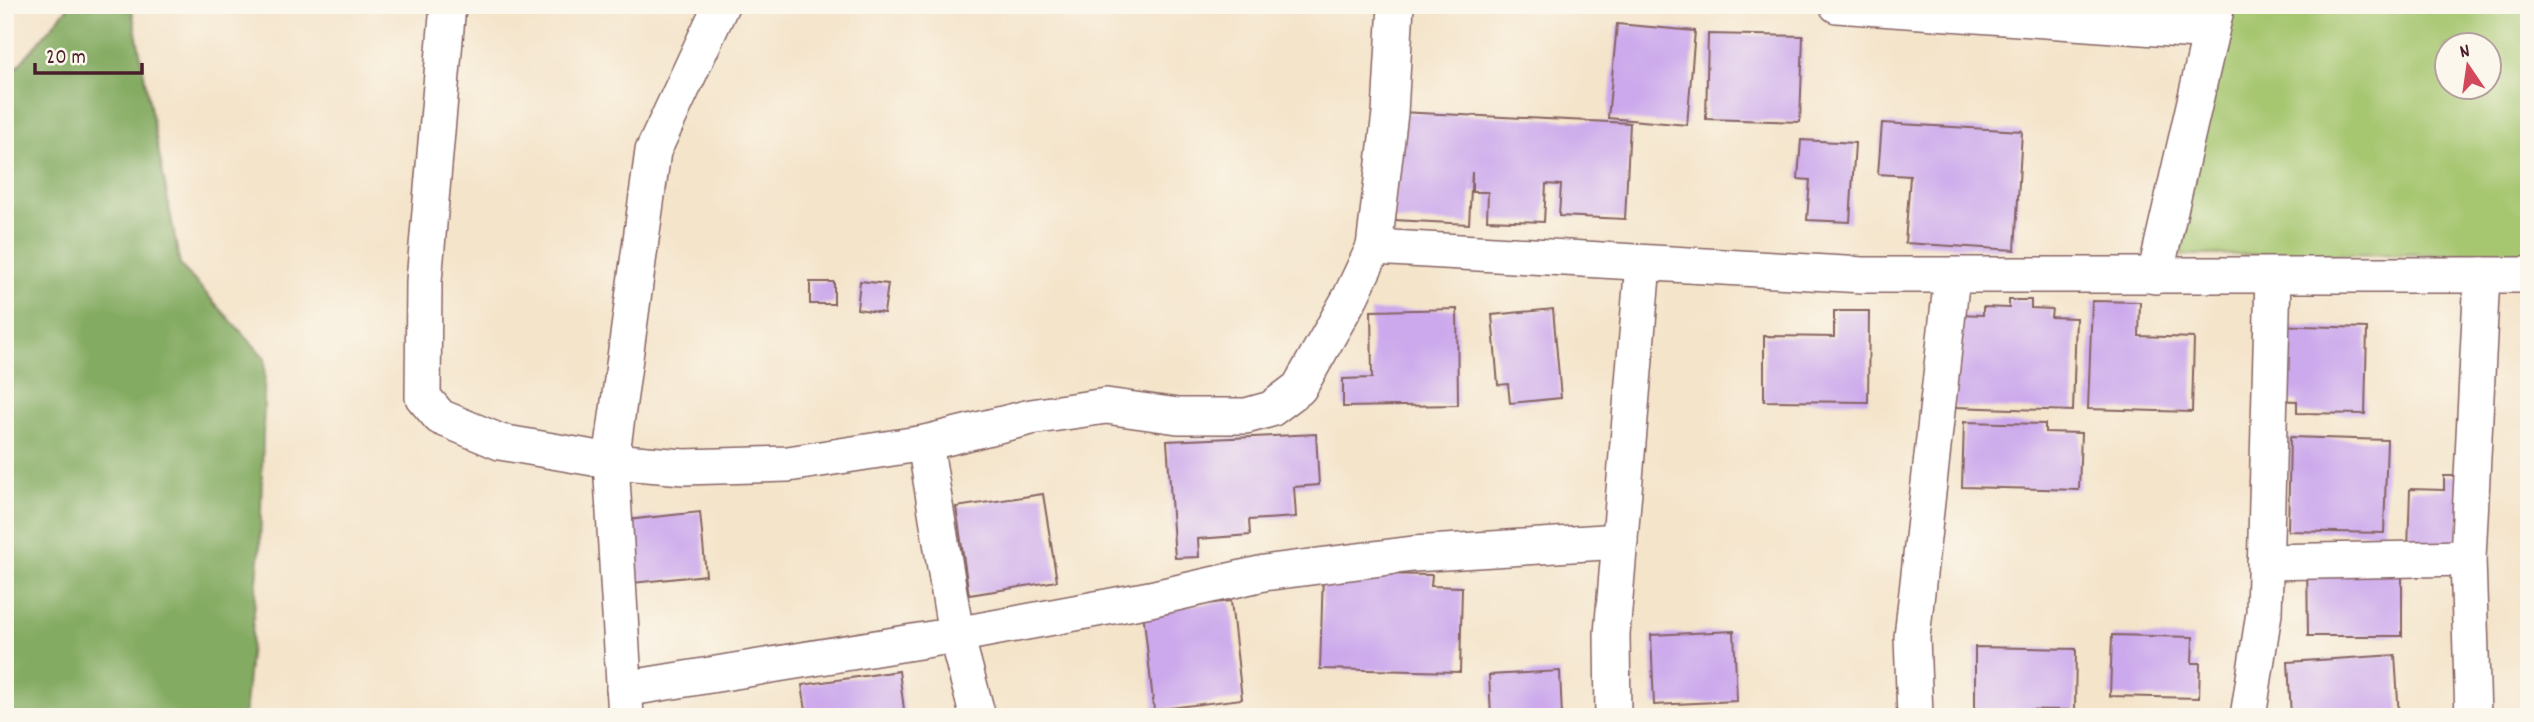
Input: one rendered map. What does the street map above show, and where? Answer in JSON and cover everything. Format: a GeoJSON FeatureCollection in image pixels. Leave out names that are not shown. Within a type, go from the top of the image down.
{"type":"FeatureCollection","features":[{"type":"Feature","properties":{"kind":"street"},"geometry":{"type":"LineString","coordinates":[[448,5],[424,281],[423,397],[440,417],[500,442],[611,461],[684,467],[788,464],[925,443],[1031,417],[1106,406],[1178,416],[1246,416],[1271,409],[1299,388],[1345,306],[1374,247],[1390,113],[1396,5]]}},
{"type":"Feature","properties":{"kind":"street"},"geometry":{"type":"LineString","coordinates":[[720,5],[653,151],[611,461],[625,703],[956,635],[1150,599],[1264,573],[1413,554],[1620,541]]}},
{"type":"Feature","properties":{"kind":"street"},"geometry":{"type":"LineString","coordinates":[[1837,5],[2214,18],[2155,276]]}},
{"type":"Feature","properties":{"kind":"street"},"geometry":{"type":"LineString","coordinates":[[1374,247],[1863,275],[2529,275]]}},
{"type":"Feature","properties":{"kind":"street"},"geometry":{"type":"LineString","coordinates":[[1613,717],[1612,634],[1643,263]]}},
{"type":"Feature","properties":{"kind":"street"},"geometry":{"type":"LineString","coordinates":[[2473,717],[2468,558],[2482,275]]}},
{"type":"Feature","properties":{"kind":"street"},"geometry":{"type":"LineString","coordinates":[[1915,717],[1912,637],[1952,276]]}},
{"type":"Feature","properties":{"kind":"street"},"geometry":{"type":"LineString","coordinates":[[2248,717],[2264,613],[2273,276]]}},
{"type":"Feature","properties":{"kind":"street"},"geometry":{"type":"LineString","coordinates":[[925,443],[956,635],[978,717]]}},
{"type":"Feature","properties":{"kind":"street"},"geometry":{"type":"LineString","coordinates":[[2265,562],[2468,558]]}},
{"type":"Feature","properties":{"kind":"green space"},"geometry":{"type":"Polygon","coordinates":[[[70,5],[131,5],[180,265],[265,358],[260,549],[244,717],[5,717],[5,81],[70,5]]]}},
{"type":"Feature","properties":{"kind":"green space"},"geometry":{"type":"Polygon","coordinates":[[[2233,5],[2529,5],[2529,254],[2171,255],[2233,5]]]}},
{"type":"Feature","properties":{"kind":"building"},"geometry":{"type":"Polygon","coordinates":[[[1617,24],[1695,31],[1687,125],[1608,118],[1617,24]]]}},
{"type":"Feature","properties":{"kind":"building"},"geometry":{"type":"Polygon","coordinates":[[[1708,34],[1803,36],[1800,122],[1706,119],[1708,34]]]}},
{"type":"Feature","properties":{"kind":"building"},"geometry":{"type":"Polygon","coordinates":[[[1399,112],[1630,123],[1625,219],[1559,216],[1561,185],[1546,184],[1544,222],[1487,220],[1488,192],[1472,192],[1472,172],[1469,224],[1394,220],[1399,112]]]}},
{"type":"Feature","properties":{"kind":"building"},"geometry":{"type":"Polygon","coordinates":[[[1882,123],[2022,131],[2015,250],[1905,243],[1910,176],[1878,174],[1882,123]]]}},
{"type":"Feature","properties":{"kind":"building"},"geometry":{"type":"Polygon","coordinates":[[[1801,140],[1855,143],[1850,222],[1807,220],[1810,180],[1798,179],[1801,140]]]}},
{"type":"Feature","properties":{"kind":"building"},"geometry":{"type":"Polygon","coordinates":[[[860,281],[888,284],[884,313],[857,309],[860,281]]]}},
{"type":"Feature","properties":{"kind":"building"},"geometry":{"type":"Polygon","coordinates":[[[810,282],[834,282],[834,304],[810,304],[810,282]]]}},
{"type":"Feature","properties":{"kind":"building"},"geometry":{"type":"Polygon","coordinates":[[[2009,300],[2031,300],[2031,308],[2052,309],[2051,317],[2076,318],[2073,411],[1954,407],[1958,314],[1983,315],[1983,307],[2009,308],[2009,300]]]}},
{"type":"Feature","properties":{"kind":"building"},"geometry":{"type":"Polygon","coordinates":[[[2092,301],[2140,302],[2139,336],[2194,338],[2192,412],[2088,409],[2092,301]]]}},
{"type":"Feature","properties":{"kind":"building"},"geometry":{"type":"Polygon","coordinates":[[[1457,309],[1458,405],[1343,407],[1343,379],[1372,378],[1371,311],[1457,309]]]}},
{"type":"Feature","properties":{"kind":"building"},"geometry":{"type":"Polygon","coordinates":[[[1553,309],[1561,398],[1510,403],[1508,384],[1498,385],[1492,315],[1553,309]]]}},
{"type":"Feature","properties":{"kind":"building"},"geometry":{"type":"Polygon","coordinates":[[[1834,311],[1869,311],[1868,402],[1764,401],[1764,336],[1834,337],[1834,311]]]}},
{"type":"Feature","properties":{"kind":"building"},"geometry":{"type":"Polygon","coordinates":[[[2273,325],[2367,328],[2365,414],[2297,413],[2297,401],[2271,400],[2273,325]]]}},
{"type":"Feature","properties":{"kind":"building"},"geometry":{"type":"Polygon","coordinates":[[[1964,422],[2045,424],[2045,432],[2081,433],[2079,490],[1962,487],[1964,422]]]}},
{"type":"Feature","properties":{"kind":"building"},"geometry":{"type":"Polygon","coordinates":[[[1316,434],[1319,485],[1294,487],[1296,517],[1249,520],[1250,535],[1198,539],[1199,557],[1175,558],[1167,441],[1316,434]]]}},
{"type":"Feature","properties":{"kind":"building"},"geometry":{"type":"Polygon","coordinates":[[[2290,437],[2387,440],[2384,533],[2288,531],[2290,437]]]}},
{"type":"Feature","properties":{"kind":"building"},"geometry":{"type":"Polygon","coordinates":[[[2444,476],[2461,476],[2458,551],[2408,550],[2410,489],[2444,490],[2444,476]]]}},
{"type":"Feature","properties":{"kind":"building"},"geometry":{"type":"Polygon","coordinates":[[[1043,494],[1057,581],[969,595],[956,507],[1043,494]]]}},
{"type":"Feature","properties":{"kind":"building"},"geometry":{"type":"Polygon","coordinates":[[[700,512],[706,575],[633,583],[627,520],[700,512]]]}},
{"type":"Feature","properties":{"kind":"building"},"geometry":{"type":"Polygon","coordinates":[[[2307,565],[2402,565],[2402,636],[2308,636],[2307,565]]]}},
{"type":"Feature","properties":{"kind":"building"},"geometry":{"type":"Polygon","coordinates":[[[1323,573],[1432,575],[1431,586],[1462,587],[1460,672],[1320,669],[1323,573]]]}},
{"type":"Feature","properties":{"kind":"building"},"geometry":{"type":"Polygon","coordinates":[[[1231,601],[1242,699],[1154,710],[1143,611],[1231,601]]]}},
{"type":"Feature","properties":{"kind":"building"},"geometry":{"type":"Polygon","coordinates":[[[1734,631],[1737,701],[1654,705],[1651,635],[1734,631]]]}},
{"type":"Feature","properties":{"kind":"building"},"geometry":{"type":"Polygon","coordinates":[[[2112,635],[2193,637],[2192,663],[2200,663],[2199,698],[2110,696],[2112,635]]]}},
{"type":"Feature","properties":{"kind":"building"},"geometry":{"type":"Polygon","coordinates":[[[1975,647],[2076,649],[2075,710],[1975,709],[1975,647]]]}},
{"type":"Feature","properties":{"kind":"building"},"geometry":{"type":"Polygon","coordinates":[[[2395,655],[2399,717],[2291,717],[2288,662],[2395,655]]]}},
{"type":"Feature","properties":{"kind":"building"},"geometry":{"type":"Polygon","coordinates":[[[899,671],[905,717],[807,717],[802,685],[899,671]]]}},
{"type":"Feature","properties":{"kind":"building"},"geometry":{"type":"Polygon","coordinates":[[[1560,671],[1562,717],[1491,717],[1489,675],[1560,671]]]}},
{"type":"Feature","properties":{"kind":"building"},"geometry":{"type":"Polygon","coordinates":[[[2510,713],[2529,713],[2529,717],[2510,717],[2510,713]]]}}]}
